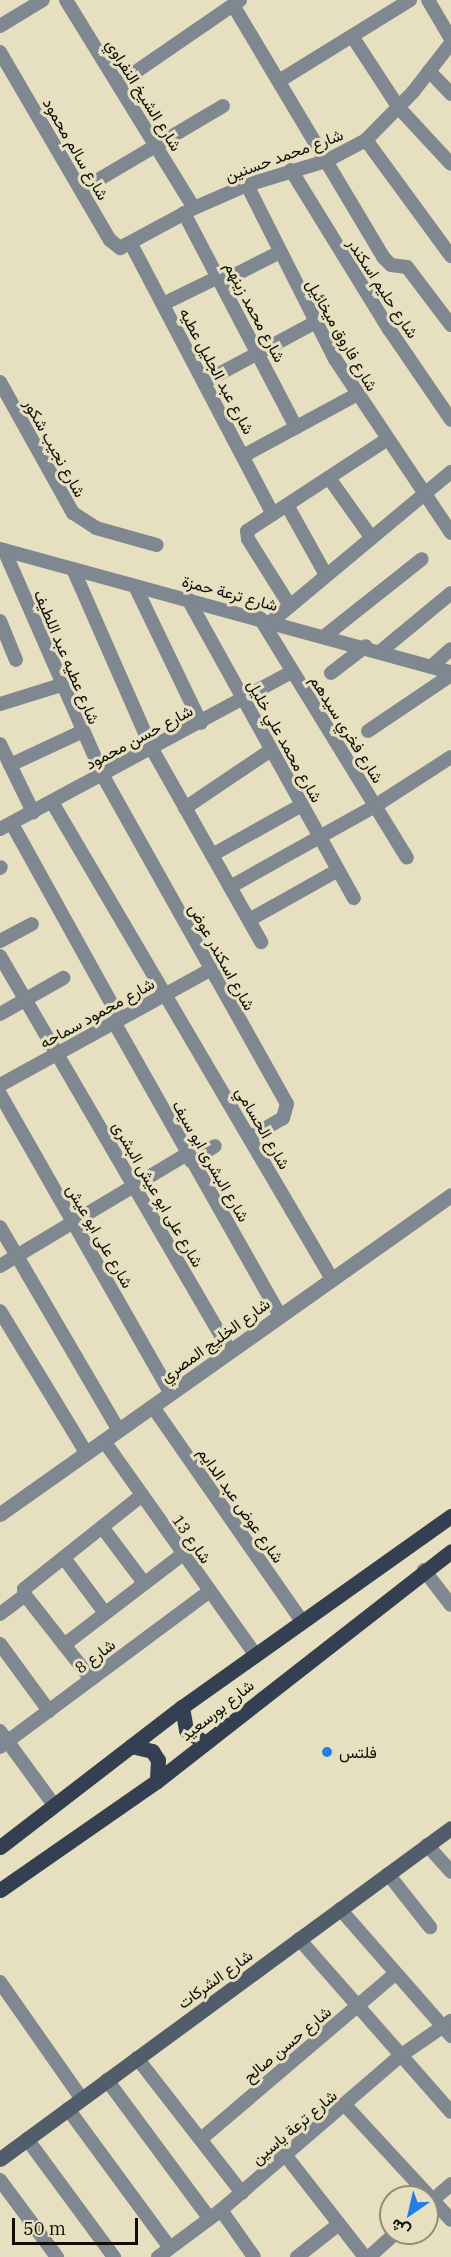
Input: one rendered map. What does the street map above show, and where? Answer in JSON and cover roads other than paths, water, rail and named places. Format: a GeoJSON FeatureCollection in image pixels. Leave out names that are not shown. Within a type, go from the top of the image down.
{"type":"FeatureCollection","features":[{"type":"Feature","properties":{"kind":"main road","name":"شارع بورسعيد"},"geometry":{"type":"LineString","coordinates":[[0,1847],[182,1707],[451,1516]]}},
{"type":"Feature","properties":{"kind":"main road","name":"شارع بورسعيد"},"geometry":{"type":"LineString","coordinates":[[0,1890],[157,1780],[451,1551]]}},
{"type":"Feature","properties":{"kind":"main road"},"geometry":{"type":"LineString","coordinates":[[182,1707],[186,1730],[205,1743]]}},
{"type":"Feature","properties":{"kind":"main road"},"geometry":{"type":"LineString","coordinates":[[131,1746],[152,1751],[158,1760],[157,1780]]}},
{"type":"Feature","properties":{"kind":"main road","name":"شارع الشركات"},"geometry":{"type":"LineString","coordinates":[[0,2159],[451,1828]]}},
{"type":"Feature","properties":{"kind":"street"},"geometry":{"type":"LineString","coordinates":[[0,26],[43,0]]}},
{"type":"Feature","properties":{"kind":"street"},"geometry":{"type":"LineString","coordinates":[[279,81],[410,0]]}},
{"type":"Feature","properties":{"kind":"street"},"geometry":{"type":"LineString","coordinates":[[428,0],[450,45]]}},
{"type":"Feature","properties":{"kind":"street","name":"شارع الشيخ النفراوي"},"geometry":{"type":"LineString","coordinates":[[72,2],[155,145],[189,210]]}},
{"type":"Feature","properties":{"kind":"street"},"geometry":{"type":"LineString","coordinates":[[118,84],[236,2],[279,81],[383,257],[391,264],[407,267],[451,325]]}},
{"type":"Feature","properties":{"kind":"street"},"geometry":{"type":"LineString","coordinates":[[352,36],[399,108],[451,164]]}},
{"type":"Feature","properties":{"kind":"street","name":"شارع محمد حسنين"},"geometry":{"type":"LineString","coordinates":[[131,244],[189,210],[247,185],[326,161],[366,140],[399,108],[450,45]]}},
{"type":"Feature","properties":{"kind":"street","name":"شارع سالم محمود"},"geometry":{"type":"LineString","coordinates":[[0,52],[110,240],[120,248],[131,244]]}},
{"type":"Feature","properties":{"kind":"street"},"geometry":{"type":"LineString","coordinates":[[429,71],[451,94]]}},
{"type":"Feature","properties":{"kind":"street"},"geometry":{"type":"LineString","coordinates":[[81,190],[223,106]]}},
{"type":"Feature","properties":{"kind":"street"},"geometry":{"type":"LineString","coordinates":[[366,140],[451,256]]}},
{"type":"Feature","properties":{"kind":"street","name":"شارع حليم اسكندر"},"geometry":{"type":"LineString","coordinates":[[291,170],[389,329],[451,420]]}},
{"type":"Feature","properties":{"kind":"street","name":"شارع فاروق ميخائيل"},"geometry":{"type":"LineString","coordinates":[[247,185],[278,253],[314,323],[356,395],[451,533]]}},
{"type":"Feature","properties":{"kind":"street","name":"شارع محمد زينهم"},"geometry":{"type":"LineString","coordinates":[[189,210],[220,279],[296,427]]}},
{"type":"Feature","properties":{"kind":"street","name":"شارع عبد الجليل عطيه"},"geometry":{"type":"LineString","coordinates":[[131,244],[273,514]]}},
{"type":"Feature","properties":{"kind":"street"},"geometry":{"type":"LineString","coordinates":[[163,304],[278,253]]}},
{"type":"Feature","properties":{"kind":"street"},"geometry":{"type":"LineString","coordinates":[[204,382],[314,323]]}},
{"type":"Feature","properties":{"kind":"street","name":"شارع نجيب شكور"},"geometry":{"type":"LineString","coordinates":[[0,382],[73,513],[96,528],[157,545]]}},
{"type":"Feature","properties":{"kind":"street"},"geometry":{"type":"LineString","coordinates":[[243,456],[356,395]]}},
{"type":"Feature","properties":{"kind":"street"},"geometry":{"type":"LineString","coordinates":[[290,606],[247,535],[249,528],[386,440]]}},
{"type":"Feature","properties":{"kind":"street"},"geometry":{"type":"LineString","coordinates":[[266,620],[290,606],[451,472]]}},
{"type":"Feature","properties":{"kind":"street"},"geometry":{"type":"LineString","coordinates":[[329,478],[371,537]]}},
{"type":"Feature","properties":{"kind":"street"},"geometry":{"type":"LineString","coordinates":[[287,505],[326,575]]}},
{"type":"Feature","properties":{"kind":"street","name":"شارع ترعة حمزة"},"geometry":{"type":"LineString","coordinates":[[2,549],[366,646],[451,673]]}},
{"type":"Feature","properties":{"kind":"street","name":"شارع عطيه عبد اللطيف"},"geometry":{"type":"LineString","coordinates":[[2,549],[81,732],[103,776]]}},
{"type":"Feature","properties":{"kind":"street"},"geometry":{"type":"LineString","coordinates":[[326,635],[422,559]]}},
{"type":"Feature","properties":{"kind":"street"},"geometry":{"type":"LineString","coordinates":[[73,569],[152,749],[261,942]]}},
{"type":"Feature","properties":{"kind":"street"},"geometry":{"type":"LineString","coordinates":[[135,586],[201,723]]}},
{"type":"Feature","properties":{"kind":"street"},"geometry":{"type":"LineString","coordinates":[[381,651],[451,593]]}},
{"type":"Feature","properties":{"kind":"street","name":"شارع محمد علي خليل"},"geometry":{"type":"LineString","coordinates":[[188,599],[354,898]]}},
{"type":"Feature","properties":{"kind":"street","name":"شارع فخري سيدهم"},"geometry":{"type":"LineString","coordinates":[[266,620],[292,672],[407,858]]}},
{"type":"Feature","properties":{"kind":"street"},"geometry":{"type":"LineString","coordinates":[[0,621],[16,660]]}},
{"type":"Feature","properties":{"kind":"street"},"geometry":{"type":"LineString","coordinates":[[331,674],[366,646]]}},
{"type":"Feature","properties":{"kind":"street"},"geometry":{"type":"LineString","coordinates":[[432,666],[451,649]]}},
{"type":"Feature","properties":{"kind":"street","name":"شارع حسن محمود"},"geometry":{"type":"LineString","coordinates":[[6,827],[292,672]]}},
{"type":"Feature","properties":{"kind":"street"},"geometry":{"type":"LineString","coordinates":[[368,731],[451,673]]}},
{"type":"Feature","properties":{"kind":"street"},"geometry":{"type":"LineString","coordinates":[[0,704],[61,685]]}},
{"type":"Feature","properties":{"kind":"street"},"geometry":{"type":"LineString","coordinates":[[10,765],[81,732]]}},
{"type":"Feature","properties":{"kind":"street"},"geometry":{"type":"LineString","coordinates":[[0,744],[33,812]]}},
{"type":"Feature","properties":{"kind":"street"},"geometry":{"type":"LineString","coordinates":[[185,808],[271,750]]}},
{"type":"Feature","properties":{"kind":"street"},"geometry":{"type":"LineString","coordinates":[[230,887],[375,806],[451,757]]}},
{"type":"Feature","properties":{"kind":"street","name":"شارع اسكندر عوض"},"geometry":{"type":"LineString","coordinates":[[103,776],[288,1109],[283,1118],[249,1138]]}},
{"type":"Feature","properties":{"kind":"street","name":"شارع الحسامي"},"geometry":{"type":"LineString","coordinates":[[52,802],[332,1279]]}},
{"type":"Feature","properties":{"kind":"street"},"geometry":{"type":"LineString","coordinates":[[212,855],[302,805]]}},
{"type":"Feature","properties":{"kind":"street","name":"شارع البشرى ابو سيف"},"geometry":{"type":"LineString","coordinates":[[6,827],[117,1021],[189,1157],[280,1316]]}},
{"type":"Feature","properties":{"kind":"street"},"geometry":{"type":"LineString","coordinates":[[249,920],[338,870]]}},
{"type":"Feature","properties":{"kind":"street"},"geometry":{"type":"LineString","coordinates":[[0,941],[32,924]]}},
{"type":"Feature","properties":{"kind":"street","name":"شارع على ابو عيش البشرى"},"geometry":{"type":"LineString","coordinates":[[0,956],[230,1352]]}},
{"type":"Feature","properties":{"kind":"street","name":"شارع محمود سماحه"},"geometry":{"type":"LineString","coordinates":[[0,1085],[210,970]]}},
{"type":"Feature","properties":{"kind":"street"},"geometry":{"type":"LineString","coordinates":[[0,1014],[63,978]]}},
{"type":"Feature","properties":{"kind":"street","name":"شارع على ابو عيش"},"geometry":{"type":"LineString","coordinates":[[0,1094],[171,1394]]}},
{"type":"Feature","properties":{"kind":"street"},"geometry":{"type":"LineString","coordinates":[[0,1266],[134,1186],[215,1146]]}},
{"type":"Feature","properties":{"kind":"street","name":"شارع الخليج المصري"},"geometry":{"type":"LineString","coordinates":[[0,1514],[451,1195]]}},
{"type":"Feature","properties":{"kind":"street"},"geometry":{"type":"LineString","coordinates":[[0,1227],[119,1431]]}},
{"type":"Feature","properties":{"kind":"street"},"geometry":{"type":"LineString","coordinates":[[0,1311],[87,1454]]}},
{"type":"Feature","properties":{"kind":"street","name":"شارع عوض عبد الدايم"},"geometry":{"type":"LineString","coordinates":[[153,1407],[302,1621]]}},
{"type":"Feature","properties":{"kind":"street","name":"شارع 13"},"geometry":{"type":"LineString","coordinates":[[104,1441],[255,1654]]}},
{"type":"Feature","properties":{"kind":"street"},"geometry":{"type":"LineString","coordinates":[[91,1680],[25,1596],[24,1589],[142,1496]]}},
{"type":"Feature","properties":{"kind":"street"},"geometry":{"type":"LineString","coordinates":[[102,1527],[144,1583]]}},
{"type":"Feature","properties":{"kind":"street"},"geometry":{"type":"LineString","coordinates":[[64,1645],[183,1554]]}},
{"type":"Feature","properties":{"kind":"street"},"geometry":{"type":"LineString","coordinates":[[64,1558],[105,1613]]}},
{"type":"Feature","properties":{"kind":"street"},"geometry":{"type":"LineString","coordinates":[[424,1570],[451,1605]]}},
{"type":"Feature","properties":{"kind":"street","name":"شارع 8"},"geometry":{"type":"LineString","coordinates":[[2,1740],[49,1711],[209,1592]]}},
{"type":"Feature","properties":{"kind":"street"},"geometry":{"type":"LineString","coordinates":[[0,1614],[25,1596]]}},
{"type":"Feature","properties":{"kind":"street"},"geometry":{"type":"LineString","coordinates":[[0,1644],[49,1711]]}},
{"type":"Feature","properties":{"kind":"street"},"geometry":{"type":"LineString","coordinates":[[2,1740],[54,1805]]}},
{"type":"Feature","properties":{"kind":"street"},"geometry":{"type":"LineString","coordinates":[[427,1845],[451,1872]]}},
{"type":"Feature","properties":{"kind":"street"},"geometry":{"type":"LineString","coordinates":[[388,1874],[430,1927]]}},
{"type":"Feature","properties":{"kind":"street"},"geometry":{"type":"LineString","coordinates":[[340,1909],[394,1974],[448,2029]]}},
{"type":"Feature","properties":{"kind":"street"},"geometry":{"type":"LineString","coordinates":[[300,1939],[400,2056],[448,2104]]}},
{"type":"Feature","properties":{"kind":"street","name":"شارع حسن صالح"},"geometry":{"type":"LineString","coordinates":[[201,2139],[394,1974]]}},
{"type":"Feature","properties":{"kind":"street"},"geometry":{"type":"LineString","coordinates":[[0,1982],[82,2099]]}},
{"type":"Feature","properties":{"kind":"street","name":"شارع ترعة ياسين"},"geometry":{"type":"LineString","coordinates":[[158,2257],[242,2193],[400,2056],[448,2029]]}},
{"type":"Feature","properties":{"kind":"street"},"geometry":{"type":"LineString","coordinates":[[137,2058],[242,2193]]}},
{"type":"Feature","properties":{"kind":"street"},"geometry":{"type":"LineString","coordinates":[[107,2080],[209,2218]]}},
{"type":"Feature","properties":{"kind":"street"},"geometry":{"type":"LineString","coordinates":[[345,2104],[415,2185]]}},
{"type":"Feature","properties":{"kind":"street"},"geometry":{"type":"LineString","coordinates":[[68,2109],[170,2248]]}},
{"type":"Feature","properties":{"kind":"street"},"geometry":{"type":"LineString","coordinates":[[27,2139],[114,2257]]}},
{"type":"Feature","properties":{"kind":"street"},"geometry":{"type":"LineString","coordinates":[[286,2156],[367,2257],[382,2245]]}},
{"type":"Feature","properties":{"kind":"street"},"geometry":{"type":"LineString","coordinates":[[0,2180],[57,2257]]}},
{"type":"Feature","properties":{"kind":"street"},"geometry":{"type":"LineString","coordinates":[[439,2195],[451,2184]]}},
{"type":"Feature","properties":{"kind":"street"},"geometry":{"type":"LineString","coordinates":[[221,2210],[254,2257]]}},
{"type":"Feature","properties":{"kind":"street"},"geometry":{"type":"LineString","coordinates":[[439,2210],[451,2220]]}},
{"type":"Feature","properties":{"kind":"street"},"geometry":{"type":"LineString","coordinates":[[297,2257],[339,2224]]}},
{"type":"Feature","properties":{"kind":"place","name":"فلتس"},"geometry":{"type":"Point","coordinates":[327,1752]}}]}
